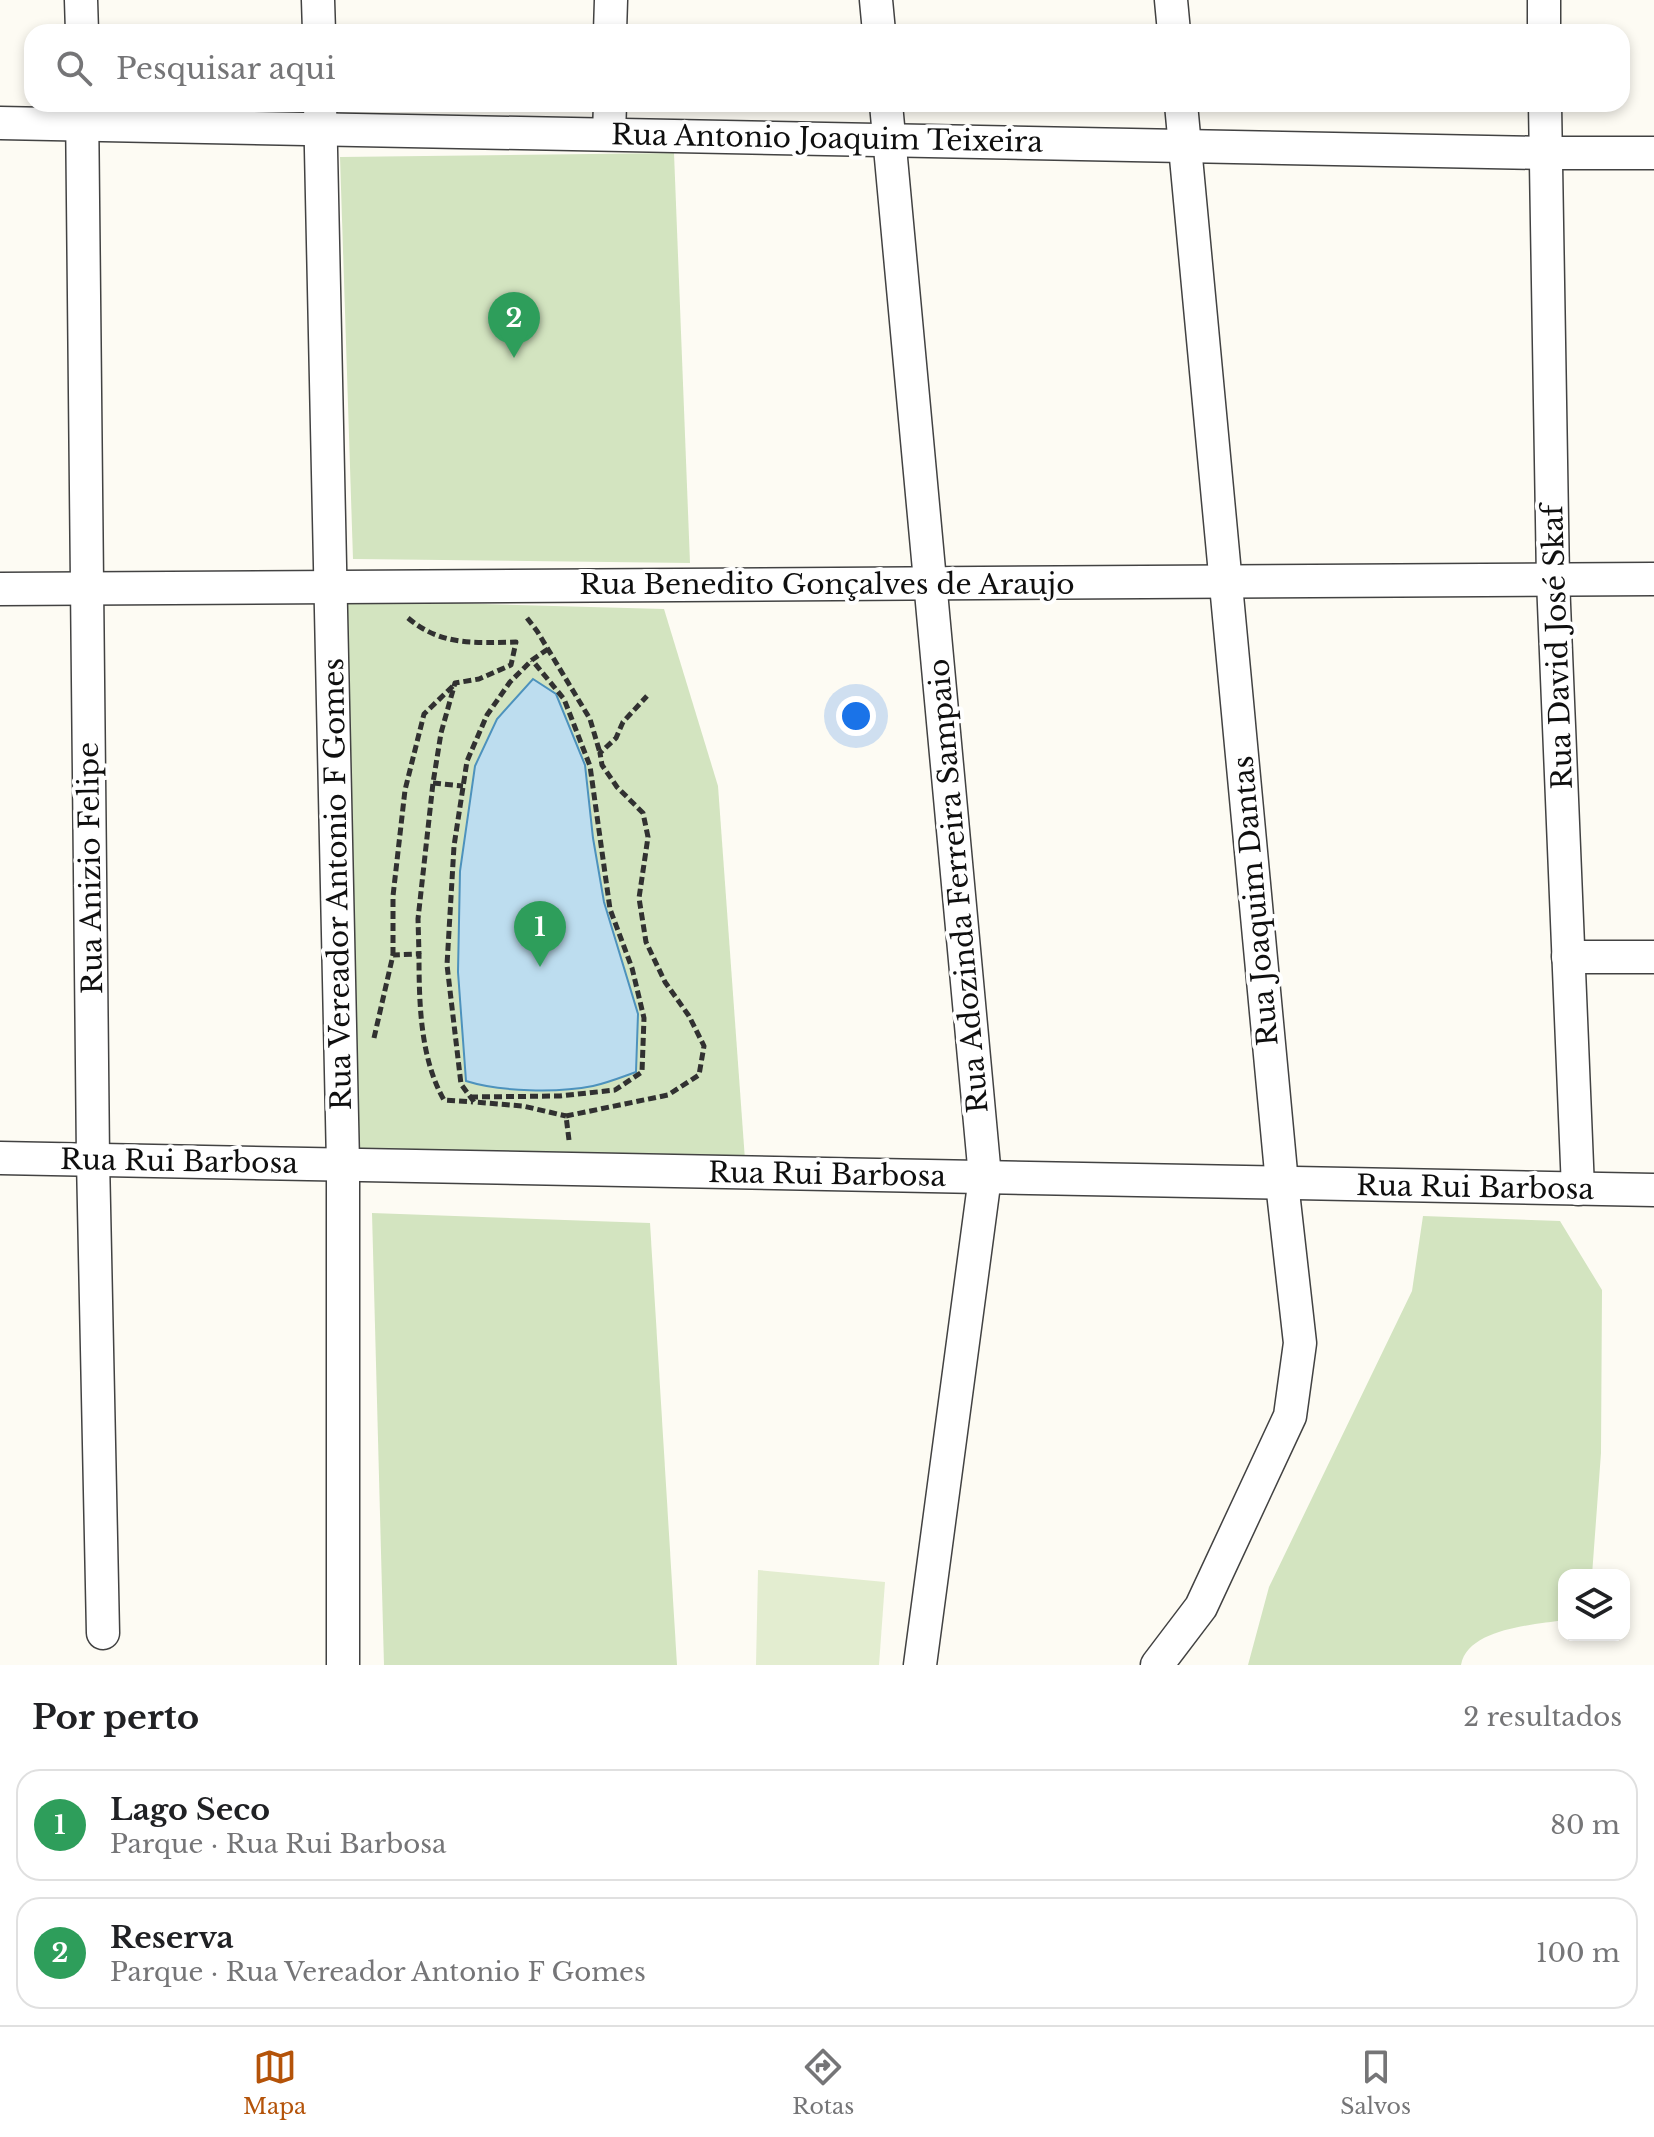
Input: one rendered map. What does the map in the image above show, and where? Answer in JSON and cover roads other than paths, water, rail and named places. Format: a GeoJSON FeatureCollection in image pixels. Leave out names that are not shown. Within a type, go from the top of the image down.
{"type":"FeatureCollection","features":[{"type":"Feature","properties":{"kind":"street"},"geometry":{"type":"LineString","coordinates":[[81,0],[82,24]]}},
{"type":"Feature","properties":{"kind":"street"},"geometry":{"type":"LineString","coordinates":[[318,0],[319,24]]}},
{"type":"Feature","properties":{"kind":"street"},"geometry":{"type":"LineString","coordinates":[[610,24],[611,0]]}},
{"type":"Feature","properties":{"kind":"street"},"geometry":{"type":"LineString","coordinates":[[876,0],[878,24]]}},
{"type":"Feature","properties":{"kind":"street"},"geometry":{"type":"LineString","coordinates":[[1171,0],[1173,24]]}},
{"type":"Feature","properties":{"kind":"street"},"geometry":{"type":"LineString","coordinates":[[1544,0],[1544,24]]}},
{"type":"Feature","properties":{"kind":"street","name":"Rua Adozinda Ferreira Sampaio"},"geometry":{"type":"LineString","coordinates":[[887,112],[985,1177],[920,1665]]}},
{"type":"Feature","properties":{"kind":"street","name":"Rua Joaquim Dantas"},"geometry":{"type":"LineString","coordinates":[[1157,1665],[1201,1607],[1290,1416],[1300,1343],[1282,1183],[1182,112]]}},
{"type":"Feature","properties":{"kind":"street","name":"Rua David José Skaf"},"geometry":{"type":"LineString","coordinates":[[1545,112],[1553,580],[1578,1189]]}},
{"type":"Feature","properties":{"kind":"street","name":"Rua Antonio Joaquim Teixeira"},"geometry":{"type":"LineString","coordinates":[[0,123],[82,113],[609,119],[889,139],[1654,153]]}},
{"type":"Feature","properties":{"kind":"street","name":"Rua Anizio Felipe"},"geometry":{"type":"LineString","coordinates":[[82,113],[93,1159],[103,1633]]}},
{"type":"Feature","properties":{"kind":"street","name":"Rua Vereador Antonio F Gomes"},"geometry":{"type":"LineString","coordinates":[[321,116],[343,1164],[343,1665]]}},
{"type":"Feature","properties":{"kind":"street","name":"Rua Benedito Gonçalves de Araujo"},"geometry":{"type":"LineString","coordinates":[[0,589],[1654,579]]}},
{"type":"Feature","properties":{"kind":"street"},"geometry":{"type":"LineString","coordinates":[[1568,957],[1654,957]]}},
{"type":"Feature","properties":{"kind":"street","name":"Rua Rui Barbosa"},"geometry":{"type":"LineString","coordinates":[[0,1158],[1654,1190]]}},
{"type":"Feature","properties":{"kind":"water"},"geometry":{"type":"Polygon","coordinates":[[[533,679],[556,694],[585,765],[604,902],[638,1014],[636,1072],[598,1085],[563,1090],[512,1089],[466,1081],[458,972],[460,871],[475,766],[497,719],[533,679]]]}},
{"type":"Feature","properties":{"kind":"place","name":"Reserva"},"geometry":{"type":"Point","coordinates":[514,358]}},
{"type":"Feature","properties":{"kind":"place","name":"Lago Seco"},"geometry":{"type":"Point","coordinates":[540,967]}}]}
